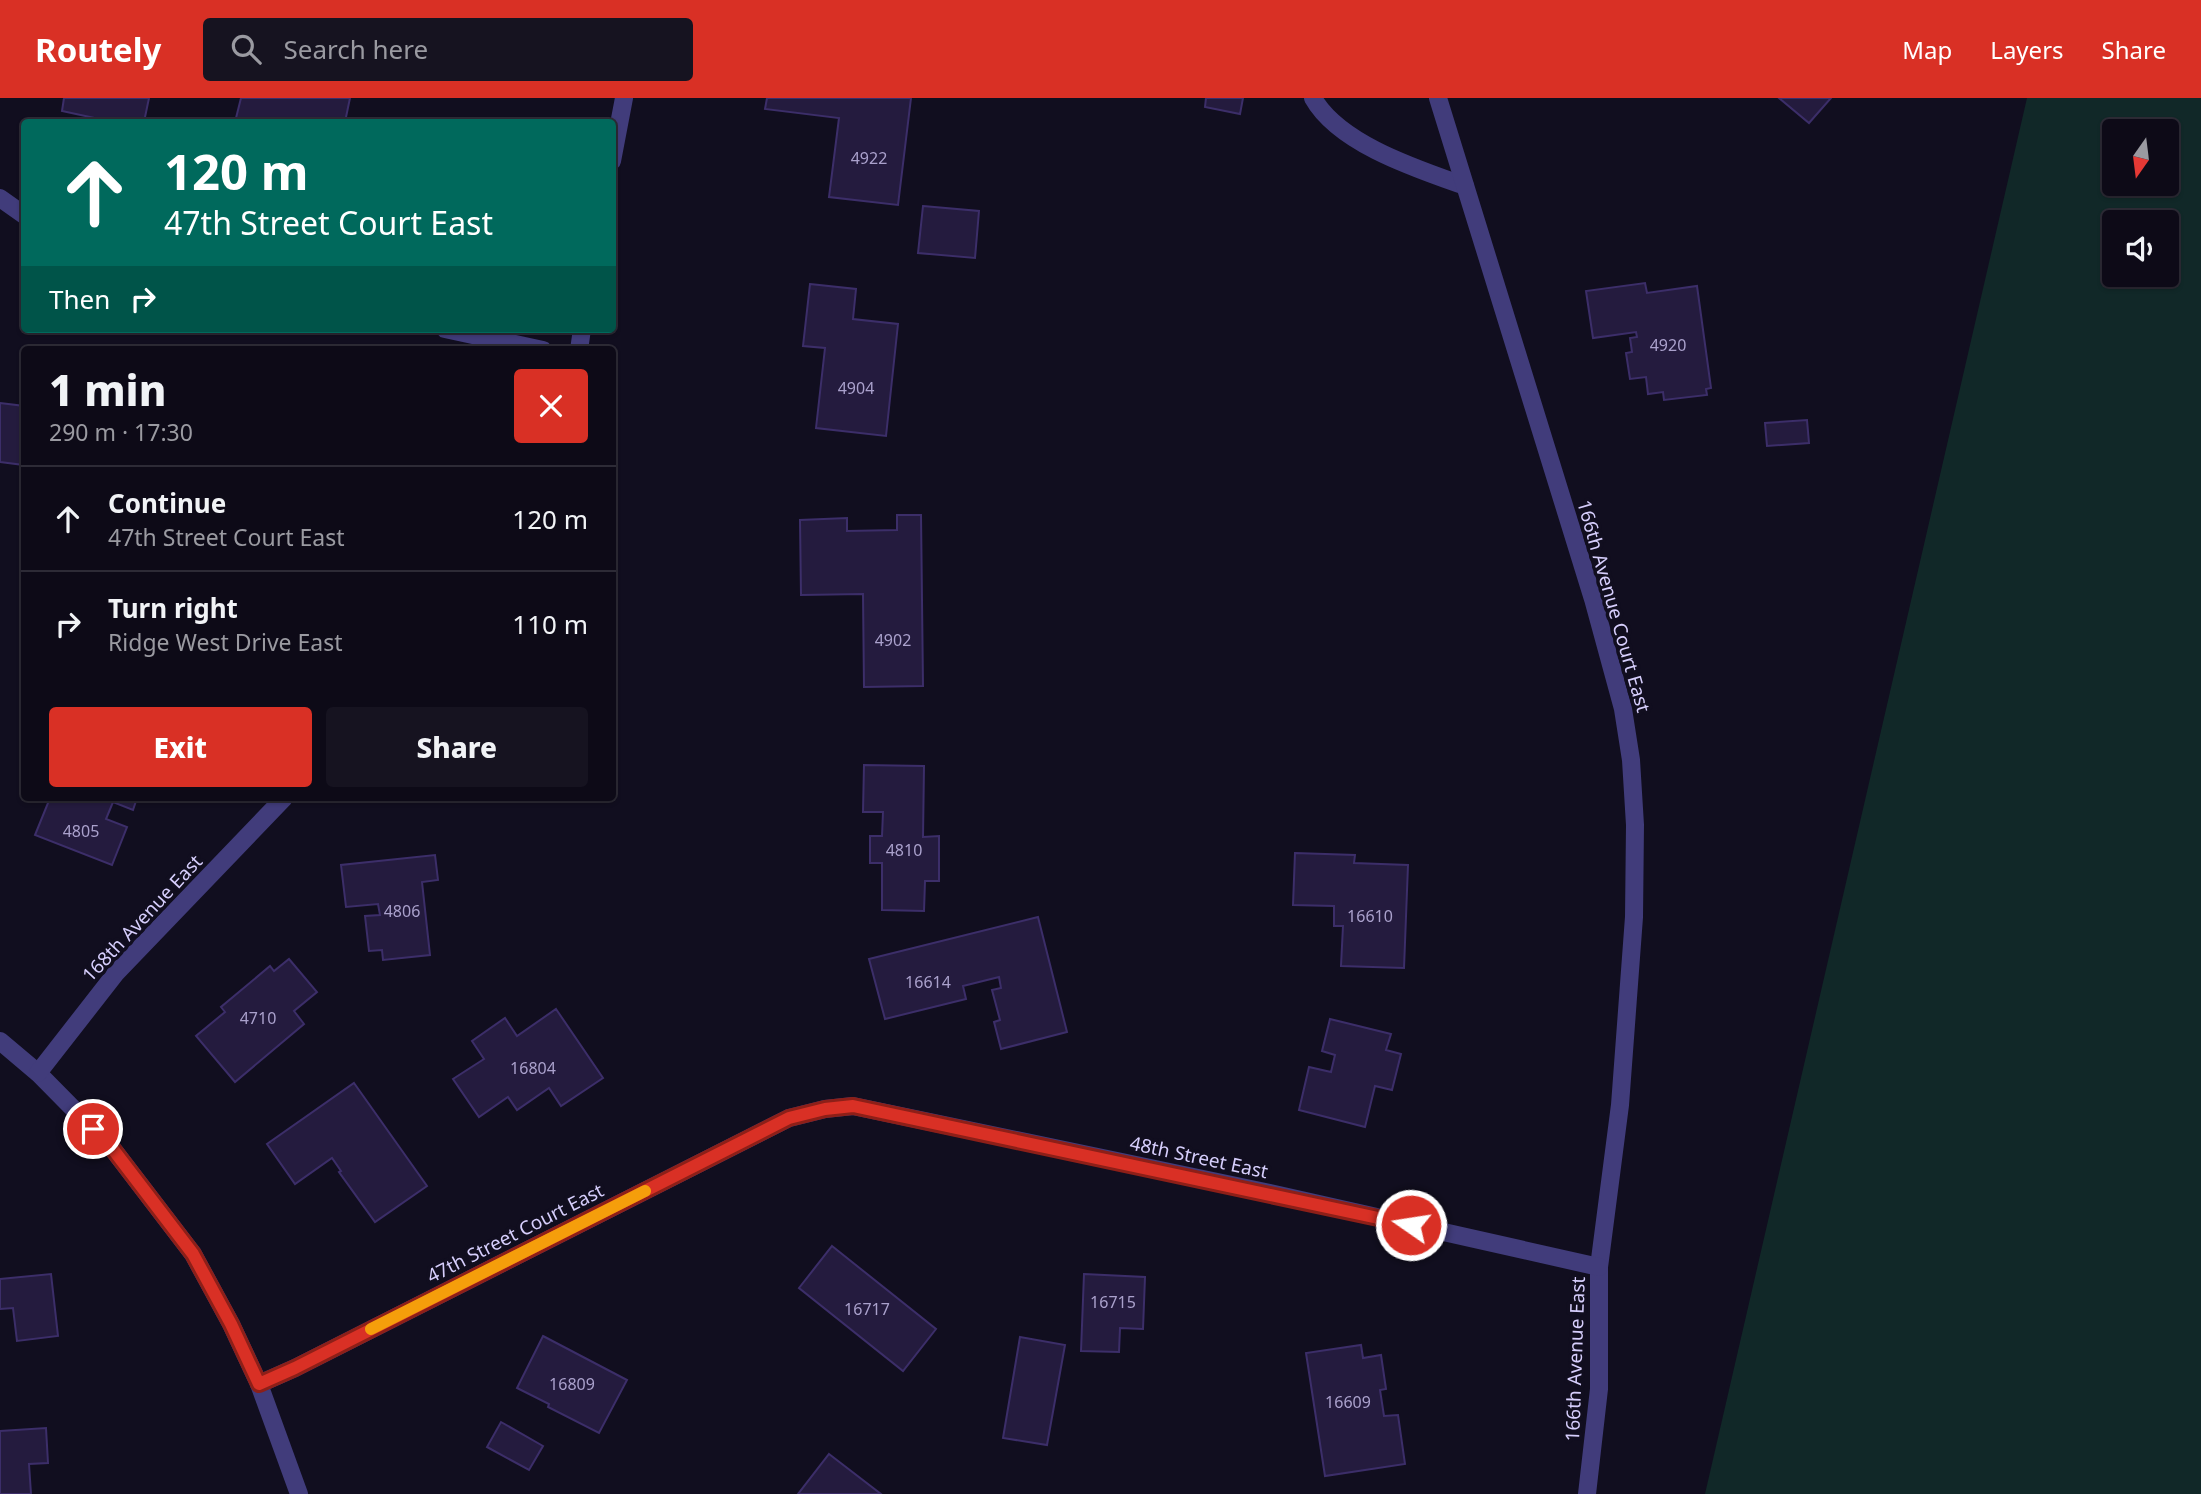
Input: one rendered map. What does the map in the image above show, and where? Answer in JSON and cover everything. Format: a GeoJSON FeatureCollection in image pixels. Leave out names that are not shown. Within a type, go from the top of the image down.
{"type":"FeatureCollection","features":[{"type":"Feature","properties":{"kind":"street"},"geometry":{"type":"LineString","coordinates":[[616,140],[624,98]]}},
{"type":"Feature","properties":{"kind":"street"},"geometry":{"type":"LineString","coordinates":[[1313,98],[1317,106],[1346,133],[1421,170],[1465,186]]}},
{"type":"Feature","properties":{"kind":"street","name":"166th Avenue Court East"},"geometry":{"type":"LineString","coordinates":[[1438,98],[1593,599],[1623,709],[1631,760],[1635,825],[1634,917],[1620,1105],[1599,1267]]}},
{"type":"Feature","properties":{"kind":"street"},"geometry":{"type":"LineString","coordinates":[[0,198],[21,213]]}},
{"type":"Feature","properties":{"kind":"street"},"geometry":{"type":"LineString","coordinates":[[464,333],[524,346]]}},
{"type":"Feature","properties":{"kind":"street","name":"168th Avenue East"},"geometry":{"type":"LineString","coordinates":[[38,1073],[116,973],[281,801]]}},
{"type":"Feature","properties":{"kind":"street"},"geometry":{"type":"LineString","coordinates":[[0,1041],[38,1073],[112,1148],[193,1254],[231,1324],[259,1384],[299,1494]]}},
{"type":"Feature","properties":{"kind":"street","name":"48th Street East"},"geometry":{"type":"LineString","coordinates":[[789,1118],[825,1109],[853,1106],[1270,1193],[1599,1267]]}},
{"type":"Feature","properties":{"kind":"street","name":"47th Street Court East"},"geometry":{"type":"LineString","coordinates":[[259,1384],[789,1118]]}},
{"type":"Feature","properties":{"kind":"street","name":"166th Avenue East"},"geometry":{"type":"LineString","coordinates":[[1587,1494],[1599,1389],[1599,1267]]}},
{"type":"Feature","properties":{"kind":"green space"},"geometry":{"type":"Polygon","coordinates":[[[2027,98],[2201,98],[2201,1494],[1705,1494],[2027,98]]]}},
{"type":"Feature","properties":{"kind":"building"},"geometry":{"type":"Polygon","coordinates":[[[64,98],[149,98],[145,119],[99,119],[62,111],[64,98]]]}},
{"type":"Feature","properties":{"kind":"building"},"geometry":{"type":"Polygon","coordinates":[[[241,98],[350,98],[346,119],[236,119],[241,98]]]}},
{"type":"Feature","properties":{"kind":"building"},"geometry":{"type":"Polygon","coordinates":[[[767,98],[911,98],[898,205],[829,197],[839,118],[765,109],[767,98]]]}},
{"type":"Feature","properties":{"kind":"building"},"geometry":{"type":"Polygon","coordinates":[[[1206,98],[1243,98],[1240,114],[1205,107],[1206,98]]]}},
{"type":"Feature","properties":{"kind":"building"},"geometry":{"type":"Polygon","coordinates":[[[1779,98],[1831,98],[1809,123],[1779,98]]]}},
{"type":"Feature","properties":{"kind":"building"},"geometry":{"type":"Polygon","coordinates":[[[923,206],[979,211],[975,258],[918,253],[923,206]]]}},
{"type":"Feature","properties":{"kind":"building"},"geometry":{"type":"Polygon","coordinates":[[[1645,283],[1647,293],[1697,286],[1711,388],[1706,389],[1707,395],[1664,400],[1663,392],[1648,394],[1646,377],[1630,379],[1626,353],[1632,352],[1630,338],[1637,337],[1636,332],[1593,338],[1586,291],[1645,283]]]}},
{"type":"Feature","properties":{"kind":"building"},"geometry":{"type":"Polygon","coordinates":[[[810,284],[856,289],[853,319],[898,324],[886,436],[816,428],[825,348],[803,346],[810,284]]]}},
{"type":"Feature","properties":{"kind":"building"},"geometry":{"type":"Polygon","coordinates":[[[0,403],[21,406],[21,465],[0,462],[0,403]]]}},
{"type":"Feature","properties":{"kind":"building"},"geometry":{"type":"Polygon","coordinates":[[[1807,420],[1809,443],[1767,446],[1765,423],[1807,420]]]}},
{"type":"Feature","properties":{"kind":"building"},"geometry":{"type":"Polygon","coordinates":[[[897,515],[921,515],[923,686],[864,687],[863,594],[801,595],[800,520],[847,518],[847,531],[897,530],[897,515]]]}},
{"type":"Feature","properties":{"kind":"building"},"geometry":{"type":"Polygon","coordinates":[[[864,765],[924,766],[923,837],[939,836],[939,881],[925,881],[924,911],[882,910],[882,863],[870,863],[870,836],[882,836],[883,812],[863,812],[864,765]]]}},
{"type":"Feature","properties":{"kind":"building"},"geometry":{"type":"Polygon","coordinates":[[[49,801],[136,801],[133,810],[113,802],[106,819],[127,827],[112,865],[35,835],[49,801]]]}},
{"type":"Feature","properties":{"kind":"building"},"geometry":{"type":"Polygon","coordinates":[[[1295,853],[1355,855],[1354,863],[1408,865],[1404,968],[1341,966],[1343,926],[1334,926],[1334,906],[1293,905],[1295,853]]]}},
{"type":"Feature","properties":{"kind":"building"},"geometry":{"type":"Polygon","coordinates":[[[435,855],[438,880],[422,882],[430,955],[383,960],[382,950],[369,951],[365,916],[380,915],[378,904],[346,907],[341,865],[435,855]]]}},
{"type":"Feature","properties":{"kind":"building"},"geometry":{"type":"Polygon","coordinates":[[[1038,917],[1067,1032],[1001,1049],[994,1022],[1000,1020],[992,990],[1001,988],[999,977],[963,986],[966,999],[885,1019],[869,959],[1038,917]]]}},
{"type":"Feature","properties":{"kind":"building"},"geometry":{"type":"Polygon","coordinates":[[[289,959],[317,992],[294,1011],[304,1024],[235,1082],[196,1036],[225,1012],[221,1007],[270,966],[274,971],[289,959]]]}},
{"type":"Feature","properties":{"kind":"building"},"geometry":{"type":"Polygon","coordinates":[[[556,1009],[603,1078],[561,1106],[549,1088],[517,1110],[508,1097],[479,1117],[453,1079],[484,1059],[472,1041],[505,1018],[517,1036],[556,1009]]]}},
{"type":"Feature","properties":{"kind":"building"},"geometry":{"type":"Polygon","coordinates":[[[1330,1019],[1391,1034],[1386,1050],[1401,1054],[1392,1090],[1375,1086],[1365,1127],[1299,1110],[1309,1067],[1331,1072],[1335,1055],[1322,1051],[1330,1019]]]}},
{"type":"Feature","properties":{"kind":"building"},"geometry":{"type":"Polygon","coordinates":[[[354,1083],[427,1186],[375,1222],[332,1158],[295,1184],[267,1144],[354,1083]]]}},
{"type":"Feature","properties":{"kind":"building"},"geometry":{"type":"Polygon","coordinates":[[[832,1246],[936,1329],[903,1371],[799,1288],[832,1246]]]}},
{"type":"Feature","properties":{"kind":"building"},"geometry":{"type":"Polygon","coordinates":[[[51,1274],[58,1336],[17,1341],[13,1308],[0,1309],[0,1279],[51,1274]]]}},
{"type":"Feature","properties":{"kind":"building"},"geometry":{"type":"Polygon","coordinates":[[[1084,1274],[1145,1277],[1143,1329],[1120,1328],[1119,1352],[1081,1351],[1084,1274]]]}},
{"type":"Feature","properties":{"kind":"building"},"geometry":{"type":"Polygon","coordinates":[[[543,1336],[627,1380],[599,1433],[517,1388],[543,1336]]]}},
{"type":"Feature","properties":{"kind":"building"},"geometry":{"type":"Polygon","coordinates":[[[1020,1337],[1065,1345],[1047,1445],[1003,1438],[1020,1337]]]}},
{"type":"Feature","properties":{"kind":"building"},"geometry":{"type":"Polygon","coordinates":[[[1361,1345],[1363,1358],[1381,1355],[1386,1389],[1380,1390],[1384,1416],[1398,1415],[1405,1464],[1325,1476],[1306,1353],[1361,1345]]]}},
{"type":"Feature","properties":{"kind":"building"},"geometry":{"type":"Polygon","coordinates":[[[501,1422],[543,1446],[529,1470],[487,1447],[501,1422]]]}},
{"type":"Feature","properties":{"kind":"building"},"geometry":{"type":"Polygon","coordinates":[[[46,1428],[48,1463],[29,1464],[31,1494],[0,1494],[0,1431],[46,1428]]]}},
{"type":"Feature","properties":{"kind":"building"},"geometry":{"type":"Polygon","coordinates":[[[829,1454],[881,1494],[798,1494],[829,1454]]]}},
{"type":"Feature","properties":{"kind":"slow traffic"},"geometry":{"type":"LineString","coordinates":[[371,1329],[645,1191]]}},
{"type":"Feature","properties":{"kind":"route"},"geometry":{"type":"LineString","coordinates":[[93,1129],[112,1148],[193,1254],[231,1324],[259,1384],[789,1118],[825,1109],[853,1106],[1411,1225]]}}]}
